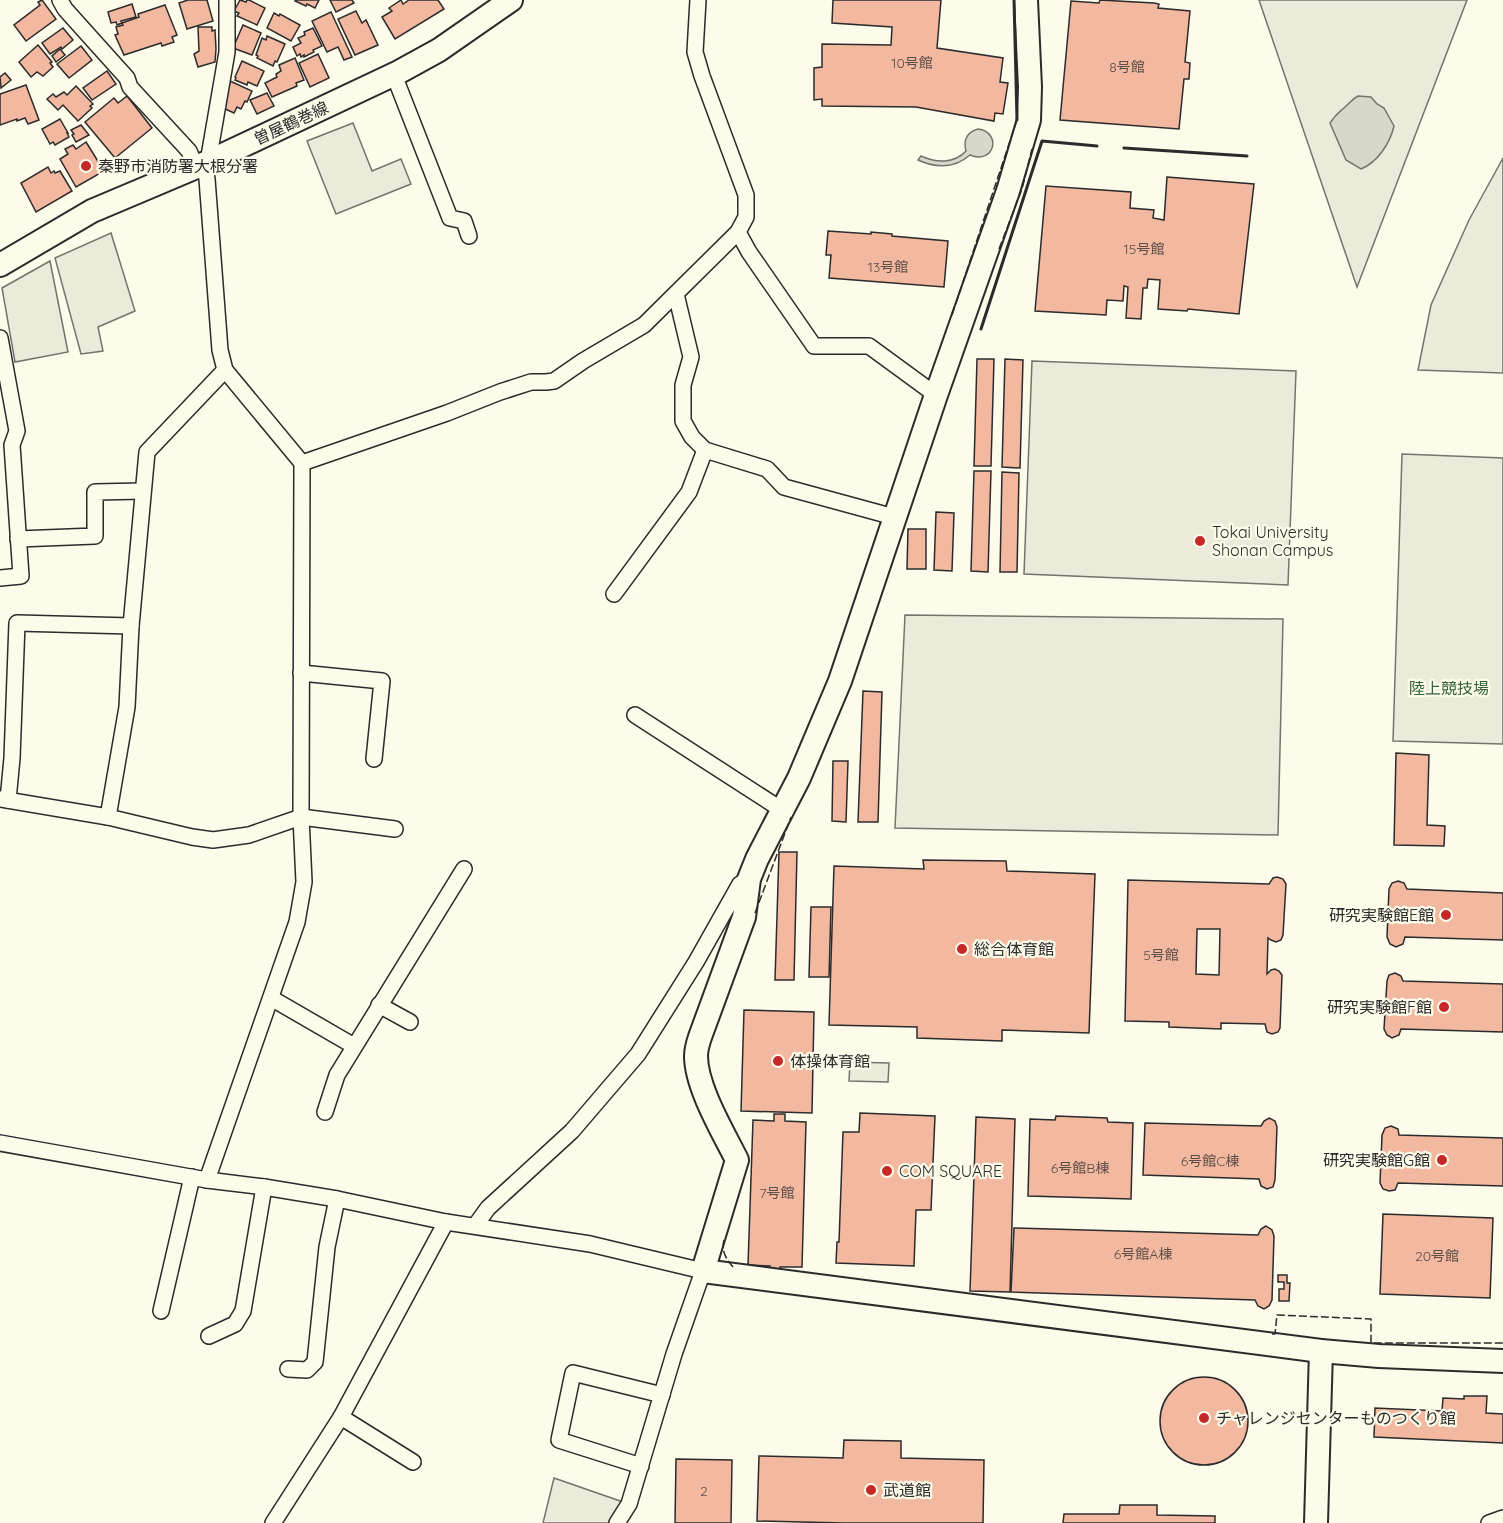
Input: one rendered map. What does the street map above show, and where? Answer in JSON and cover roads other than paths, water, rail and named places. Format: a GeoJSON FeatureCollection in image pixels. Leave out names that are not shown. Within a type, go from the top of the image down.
{"type":"FeatureCollection","features":[{"type":"Feature","properties":{"kind":"street"},"geometry":{"type":"LineString","coordinates":[[60,0],[65,9],[127,78],[130,87],[203,164]]}},
{"type":"Feature","properties":{"kind":"street"},"geometry":{"type":"LineString","coordinates":[[161,1311],[199,1178],[271,998],[297,922],[304,882],[301,817],[302,464],[225,370],[220,350],[207,179],[203,164],[227,52],[227,0]]}},
{"type":"Feature","properties":{"kind":"street","name":"曽屋鶴巻線"},"geometry":{"type":"LineString","coordinates":[[0,265],[92,211],[203,164],[394,75],[439,50],[511,0]]}},
{"type":"Feature","properties":{"kind":"street"},"geometry":{"type":"LineString","coordinates":[[302,464],[500,392],[531,382],[554,381],[644,325],[738,232],[746,217],[746,195],[695,52],[698,0]]}},
{"type":"Feature","properties":{"kind":"street"},"geometry":{"type":"LineString","coordinates":[[617,1523],[629,1504],[674,1353],[703,1271],[737,1160],[702,1089],[696,1054],[700,1037],[744,917],[749,879],[799,778],[840,681],[936,395],[1008,191],[1029,120],[1030,87],[1026,0]]}},
{"type":"Feature","properties":{"kind":"street"},"geometry":{"type":"LineString","coordinates":[[394,75],[450,218],[464,221],[469,236]]}},
{"type":"Feature","properties":{"kind":"street"},"geometry":{"type":"LineString","coordinates":[[738,232],[749,252],[814,346],[869,346],[936,395]]}},
{"type":"Feature","properties":{"kind":"street"},"geometry":{"type":"LineString","coordinates":[[676,294],[691,357],[683,385],[683,421],[692,437],[705,450],[767,469],[784,487],[894,518]]}},
{"type":"Feature","properties":{"kind":"street"},"geometry":{"type":"LineString","coordinates":[[0,338],[17,431],[12,445],[21,576],[0,578]]}},
{"type":"Feature","properties":{"kind":"street"},"geometry":{"type":"LineString","coordinates":[[108,817],[127,707],[131,626],[147,452],[225,370]]}},
{"type":"Feature","properties":{"kind":"street"},"geometry":{"type":"LineString","coordinates":[[614,594],[689,492],[705,450]]}},
{"type":"Feature","properties":{"kind":"street"},"geometry":{"type":"LineString","coordinates":[[18,539],[95,536],[95,492],[143,491]]}},
{"type":"Feature","properties":{"kind":"street"},"geometry":{"type":"LineString","coordinates":[[131,626],[17,623],[12,758],[4,799],[108,817],[213,840],[249,835],[301,817],[395,829]]}},
{"type":"Feature","properties":{"kind":"street"},"geometry":{"type":"LineString","coordinates":[[301,673],[382,681],[374,759]]}},
{"type":"Feature","properties":{"kind":"street"},"geometry":{"type":"LineString","coordinates":[[635,715],[782,810]]}},
{"type":"Feature","properties":{"kind":"street"},"geometry":{"type":"LineString","coordinates":[[325,1112],[337,1075],[464,869]]}},
{"type":"Feature","properties":{"kind":"street"},"geometry":{"type":"LineString","coordinates":[[475,1226],[488,1208],[572,1131],[638,1054],[696,962],[740,885],[749,879]]}},
{"type":"Feature","properties":{"kind":"street"},"geometry":{"type":"LineString","coordinates":[[271,998],[354,1046]]}},
{"type":"Feature","properties":{"kind":"street"},"geometry":{"type":"LineString","coordinates":[[380,1005],[410,1022]]}},
{"type":"Feature","properties":{"kind":"street"},"geometry":{"type":"LineString","coordinates":[[0,1143],[199,1178],[337,1199],[446,1222],[590,1244],[703,1271],[1321,1351],[1379,1356],[1503,1361]]}},
{"type":"Feature","properties":{"kind":"street"},"geometry":{"type":"LineString","coordinates":[[209,1336],[235,1324],[243,1311],[264,1187]]}},
{"type":"Feature","properties":{"kind":"street"},"geometry":{"type":"LineString","coordinates":[[288,1369],[307,1370],[315,1362],[327,1247],[337,1199]]}},
{"type":"Feature","properties":{"kind":"street"},"geometry":{"type":"LineString","coordinates":[[273,1523],[341,1417],[446,1222]]}},
{"type":"Feature","properties":{"kind":"street"},"geometry":{"type":"LineString","coordinates":[[1316,1523],[1321,1351]]}},
{"type":"Feature","properties":{"kind":"street"},"geometry":{"type":"LineString","coordinates":[[640,1466],[559,1440],[573,1373],[662,1395]]}},
{"type":"Feature","properties":{"kind":"street"},"geometry":{"type":"LineString","coordinates":[[341,1417],[413,1462]]}},
{"type":"Feature","properties":{"kind":"street"},"geometry":{"type":"LineString","coordinates":[[1489,1523],[1503,1518]]}},
{"type":"Feature","properties":{"kind":"place","name":"秦野市消防署大根分署"},"geometry":{"type":"Point","coordinates":[86,166]}},
{"type":"Feature","properties":{"kind":"place","name":"Tokai University Shonan Campus"},"geometry":{"type":"Point","coordinates":[1200,541]}},
{"type":"Feature","properties":{"kind":"place","name":"研究実験館E館"},"geometry":{"type":"Point","coordinates":[1446,915]}},
{"type":"Feature","properties":{"kind":"place","name":"総合体育館"},"geometry":{"type":"Point","coordinates":[962,949]}},
{"type":"Feature","properties":{"kind":"place","name":"研究実験館F館"},"geometry":{"type":"Point","coordinates":[1444,1007]}},
{"type":"Feature","properties":{"kind":"place","name":"体操体育館"},"geometry":{"type":"Point","coordinates":[778,1061]}},
{"type":"Feature","properties":{"kind":"place","name":"研究実験館G館"},"geometry":{"type":"Point","coordinates":[1442,1160]}},
{"type":"Feature","properties":{"kind":"place","name":"COM SQUARE"},"geometry":{"type":"Point","coordinates":[887,1171]}},
{"type":"Feature","properties":{"kind":"place","name":"チャレンジセンターものつくり館"},"geometry":{"type":"Point","coordinates":[1204,1418]}},
{"type":"Feature","properties":{"kind":"place","name":"武道館"},"geometry":{"type":"Point","coordinates":[871,1490]}},
{"type":"Feature","properties":{"kind":"park label","name":"陸上競技場"},"geometry":{"type":"Point","coordinates":[1449,688]}}]}
